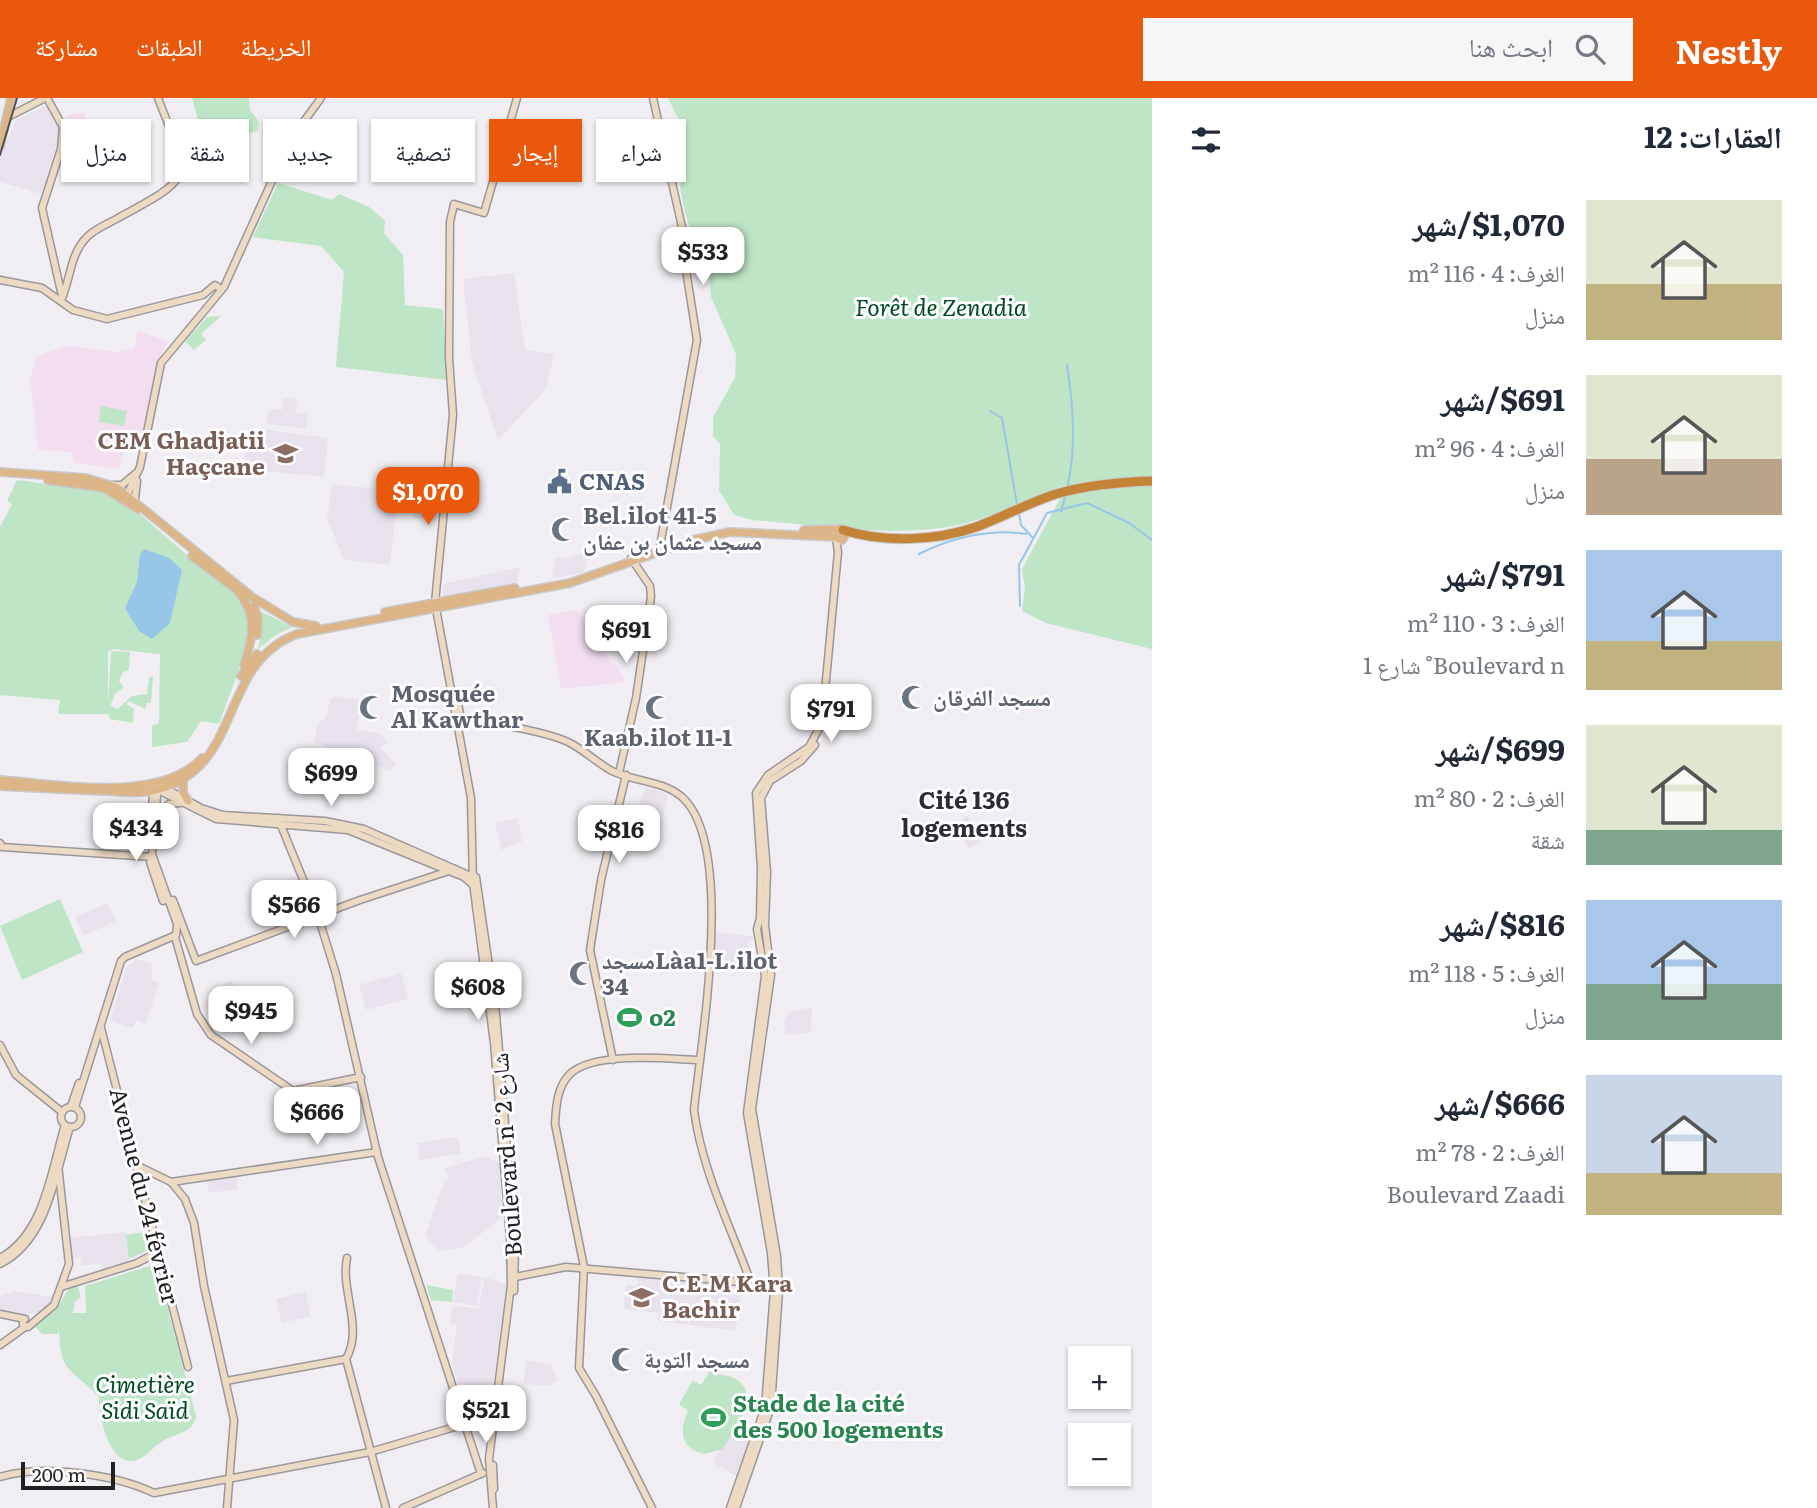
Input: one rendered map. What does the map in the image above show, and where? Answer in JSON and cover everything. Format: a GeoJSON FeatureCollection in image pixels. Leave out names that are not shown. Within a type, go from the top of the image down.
{"type":"FeatureCollection","features":[{"type":"Feature","properties":{"kind":"highway"},"geometry":{"type":"LineString","coordinates":[[840,536],[908,543],[946,540],[983,530],[1059,499],[1152,484]]}},
{"type":"Feature","properties":{"kind":"main road"},"geometry":{"type":"LineString","coordinates":[[0,146],[11,116],[10,102]]}},
{"type":"Feature","properties":{"kind":"main road"},"geometry":{"type":"LineString","coordinates":[[3,475],[86,478],[112,485],[241,590],[282,617],[313,628]]}},
{"type":"Feature","properties":{"kind":"main road"},"geometry":{"type":"LineString","coordinates":[[3,475],[90,484],[135,499],[253,601],[283,621],[313,628]]}},
{"type":"Feature","properties":{"kind":"main road"},"geometry":{"type":"LineString","coordinates":[[632,560],[660,546],[727,527],[840,536]]}},
{"type":"Feature","properties":{"kind":"main road"},"geometry":{"type":"LineString","coordinates":[[249,662],[276,638],[313,628],[581,580],[693,540],[730,532],[840,536]]}},
{"type":"Feature","properties":{"kind":"main road"},"geometry":{"type":"LineString","coordinates":[[0,783],[158,788],[183,780],[199,769],[218,744],[243,676],[254,629],[251,610],[241,590]]}},
{"type":"Feature","properties":{"kind":"main road"},"geometry":{"type":"LineString","coordinates":[[158,788],[187,772],[212,746],[249,662],[258,626],[253,601]]}},
{"type":"Feature","properties":{"kind":"main road"},"geometry":{"type":"LineString","coordinates":[[243,676],[271,647],[313,628]]}},
{"type":"Feature","properties":{"kind":"main road"},"geometry":{"type":"LineString","coordinates":[[183,780],[185,802]]}},
{"type":"Feature","properties":{"kind":"street"},"geometry":{"type":"LineString","coordinates":[[11,116],[46,98],[63,133],[42,208],[63,300]]}},
{"type":"Feature","properties":{"kind":"street"},"geometry":{"type":"LineString","coordinates":[[63,300],[74,257],[85,239],[178,182],[182,166],[158,98]]}},
{"type":"Feature","properties":{"kind":"street"},"geometry":{"type":"LineString","coordinates":[[135,499],[164,357],[221,289],[252,228],[291,139],[321,98]]}},
{"type":"Feature","properties":{"kind":"street","name":"Boulevard n° شارع 2"},"geometry":{"type":"LineString","coordinates":[[495,1508],[491,1467],[511,1285],[511,1261],[494,1043],[470,876],[476,808],[437,604],[453,415],[449,358],[450,222],[454,204],[484,213],[517,98]]}},
{"type":"Feature","properties":{"kind":"street"},"geometry":{"type":"LineString","coordinates":[[653,98],[684,236],[682,251],[698,340],[660,546]]}},
{"type":"Feature","properties":{"kind":"street"},"geometry":{"type":"LineString","coordinates":[[0,280],[32,284],[83,314],[115,319],[203,295],[215,285],[221,289]]}},
{"type":"Feature","properties":{"kind":"street"},"geometry":{"type":"LineString","coordinates":[[112,485],[126,483],[140,467]]}},
{"type":"Feature","properties":{"kind":"street"},"geometry":{"type":"LineString","coordinates":[[126,496],[140,467]]}},
{"type":"Feature","properties":{"kind":"street"},"geometry":{"type":"LineString","coordinates":[[736,1508],[771,1407],[776,1285],[752,1109],[771,975],[763,934],[757,929],[763,925],[767,872],[761,798],[770,781],[810,752],[826,722],[840,536]]}},
{"type":"Feature","properties":{"kind":"street"},"geometry":{"type":"LineString","coordinates":[[613,1060],[590,950],[623,774],[651,597],[650,586],[632,560]]}},
{"type":"Feature","properties":{"kind":"street"},"geometry":{"type":"LineString","coordinates":[[459,720],[488,723],[563,741],[623,774],[662,785],[690,806],[705,850],[713,894],[694,1110],[698,1144],[710,1183],[733,1231],[751,1283]]}},
{"type":"Feature","properties":{"kind":"street","name":"Boulevard n° شارع 2"},"geometry":{"type":"LineString","coordinates":[[459,720],[471,798],[470,876],[496,1014],[514,1232],[515,1277],[491,1467]]}},
{"type":"Feature","properties":{"kind":"street"},"geometry":{"type":"LineString","coordinates":[[158,788],[185,802],[223,815],[348,830],[447,870],[470,876]]}},
{"type":"Feature","properties":{"kind":"street"},"geometry":{"type":"LineString","coordinates":[[150,857],[158,788]]}},
{"type":"Feature","properties":{"kind":"street"},"geometry":{"type":"LineString","coordinates":[[158,788],[150,857],[197,1014],[211,1035],[293,1091],[361,1077]]}},
{"type":"Feature","properties":{"kind":"street"},"geometry":{"type":"LineString","coordinates":[[154,824],[164,806],[185,802]]}},
{"type":"Feature","properties":{"kind":"street"},"geometry":{"type":"LineString","coordinates":[[278,821],[325,821],[364,829],[470,876]]}},
{"type":"Feature","properties":{"kind":"street"},"geometry":{"type":"LineString","coordinates":[[278,821],[318,916],[336,974],[377,1152],[481,1474]]}},
{"type":"Feature","properties":{"kind":"street"},"geometry":{"type":"LineString","coordinates":[[1,845],[150,857]]}},
{"type":"Feature","properties":{"kind":"street"},"geometry":{"type":"LineString","coordinates":[[165,900],[173,900],[196,961],[447,870],[470,876]]}},
{"type":"Feature","properties":{"kind":"street"},"geometry":{"type":"LineString","coordinates":[[62,1112],[73,1107],[125,957],[175,935]]}},
{"type":"Feature","properties":{"kind":"street","name":"Avenue du 24 février"},"geometry":{"type":"LineString","coordinates":[[101,1026],[134,1164],[188,1367]]}},
{"type":"Feature","properties":{"kind":"street"},"geometry":{"type":"LineString","coordinates":[[0,1045],[16,1075],[62,1112],[67,1126],[47,1204],[31,1239],[25,1247],[0,1264]]}},
{"type":"Feature","properties":{"kind":"street"},"geometry":{"type":"LineString","coordinates":[[652,1508],[596,1396],[579,1368],[584,1268],[555,1124],[556,1101],[559,1090],[573,1072],[613,1060],[641,1057],[699,1060]]}},
{"type":"Feature","properties":{"kind":"street"},"geometry":{"type":"LineString","coordinates":[[67,1126],[79,1124],[81,1119],[73,1107]]}},
{"type":"Feature","properties":{"kind":"street"},"geometry":{"type":"LineString","coordinates":[[0,1258],[23,1242],[38,1214],[67,1126]]}},
{"type":"Feature","properties":{"kind":"street"},"geometry":{"type":"LineString","coordinates":[[171,1182],[377,1152]]}},
{"type":"Feature","properties":{"kind":"street"},"geometry":{"type":"LineString","coordinates":[[134,1164],[171,1182],[185,1199],[194,1223],[204,1286],[235,1431],[227,1508]]}},
{"type":"Feature","properties":{"kind":"street"},"geometry":{"type":"LineString","coordinates":[[0,1345],[26,1323],[52,1308],[62,1287],[69,1264],[58,1165]]}},
{"type":"Feature","properties":{"kind":"street"},"geometry":{"type":"LineString","coordinates":[[62,1287],[137,1263],[158,1252]]}},
{"type":"Feature","properties":{"kind":"street"},"geometry":{"type":"LineString","coordinates":[[346,1258],[345,1279],[353,1340],[345,1359],[386,1508]]}},
{"type":"Feature","properties":{"kind":"street"},"geometry":{"type":"LineString","coordinates":[[515,1277],[552,1269],[584,1268],[776,1285]]}},
{"type":"Feature","properties":{"kind":"street"},"geometry":{"type":"LineString","coordinates":[[730,1508],[765,1407],[776,1285]]}},
{"type":"Feature","properties":{"kind":"street"},"geometry":{"type":"LineString","coordinates":[[0,1314],[26,1323]]}},
{"type":"Feature","properties":{"kind":"street"},"geometry":{"type":"LineString","coordinates":[[226,1381],[345,1359]]}},
{"type":"Feature","properties":{"kind":"street"},"geometry":{"type":"LineString","coordinates":[[0,1477],[36,1470],[130,1483],[154,1493],[370,1452],[465,1424]]}},
{"type":"Feature","properties":{"kind":"street"},"geometry":{"type":"LineString","coordinates":[[403,1508],[481,1474],[491,1467]]}},
{"type":"Feature","properties":{"kind":"shaded area"},"geometry":{"type":"Polygon","coordinates":[[[47,105],[61,131],[41,194],[0,182],[0,157],[16,120],[47,105]]]}},
{"type":"Feature","properties":{"kind":"shaded area"},"geometry":{"type":"Polygon","coordinates":[[[84,112],[86,119],[67,119],[66,116],[84,112]]]}},
{"type":"Feature","properties":{"kind":"shaded area"},"geometry":{"type":"Polygon","coordinates":[[[514,273],[525,350],[554,354],[547,386],[498,440],[472,363],[463,279],[514,273]]]}},
{"type":"Feature","properties":{"kind":"shaded area"},"geometry":{"type":"Polygon","coordinates":[[[138,331],[168,341],[157,365],[142,448],[124,445],[120,469],[73,463],[72,452],[38,450],[30,379],[37,356],[68,346],[119,352],[134,348],[138,331]]]}},
{"type":"Feature","properties":{"kind":"shaded area"},"geometry":{"type":"Polygon","coordinates":[[[283,398],[297,400],[296,412],[307,414],[306,428],[267,424],[268,409],[282,410],[283,398]]]}},
{"type":"Feature","properties":{"kind":"shaded area","name":"CEM Ghadjatii Haçcane"},"geometry":{"type":"Polygon","coordinates":[[[248,428],[328,438],[324,477],[243,469],[248,428]]]}},
{"type":"Feature","properties":{"kind":"shaded area"},"geometry":{"type":"Polygon","coordinates":[[[332,484],[398,491],[390,565],[344,560],[327,518],[332,484]]]}},
{"type":"Feature","properties":{"kind":"shaded area"},"geometry":{"type":"Polygon","coordinates":[[[415,501],[438,503],[436,521],[413,518],[415,501]]]}},
{"type":"Feature","properties":{"kind":"shaded area"},"geometry":{"type":"Polygon","coordinates":[[[588,552],[584,572],[554,578],[552,575],[556,557],[567,558],[588,552]]]}},
{"type":"Feature","properties":{"kind":"shaded area"},"geometry":{"type":"Polygon","coordinates":[[[520,567],[517,584],[442,597],[444,584],[520,567]]]}},
{"type":"Feature","properties":{"kind":"shaded area"},"geometry":{"type":"Polygon","coordinates":[[[577,610],[626,682],[561,689],[548,615],[577,610]]]}},
{"type":"Feature","properties":{"kind":"shaded area"},"geometry":{"type":"Polygon","coordinates":[[[336,696],[361,700],[357,730],[379,733],[387,742],[381,748],[396,764],[390,771],[314,742],[317,725],[327,716],[330,699],[336,696]]]}},
{"type":"Feature","properties":{"kind":"shaded area"},"geometry":{"type":"Polygon","coordinates":[[[647,785],[668,795],[663,815],[653,813],[651,820],[634,816],[647,785]]]}},
{"type":"Feature","properties":{"kind":"shaded area"},"geometry":{"type":"Polygon","coordinates":[[[967,816],[985,838],[970,849],[953,827],[967,816]]]}},
{"type":"Feature","properties":{"kind":"shaded area"},"geometry":{"type":"Polygon","coordinates":[[[518,818],[522,842],[501,850],[495,823],[518,818]]]}},
{"type":"Feature","properties":{"kind":"shaded area"},"geometry":{"type":"Polygon","coordinates":[[[108,903],[116,921],[83,936],[75,917],[108,903]]]}},
{"type":"Feature","properties":{"kind":"shaded area"},"geometry":{"type":"Polygon","coordinates":[[[716,932],[752,936],[753,940],[748,943],[750,967],[712,961],[716,932]]]}},
{"type":"Feature","properties":{"kind":"shaded area"},"geometry":{"type":"Polygon","coordinates":[[[137,959],[153,964],[151,980],[159,983],[146,1024],[136,1021],[133,1028],[110,1021],[127,966],[137,959]]]}},
{"type":"Feature","properties":{"kind":"shaded area"},"geometry":{"type":"Polygon","coordinates":[[[401,973],[408,999],[366,1010],[359,985],[401,973]]]}},
{"type":"Feature","properties":{"kind":"shaded area"},"geometry":{"type":"Polygon","coordinates":[[[232,980],[243,1004],[226,1010],[220,986],[232,980]]]}},
{"type":"Feature","properties":{"kind":"shaded area"},"geometry":{"type":"Polygon","coordinates":[[[813,1007],[810,1033],[785,1035],[784,1019],[792,1011],[813,1007]]]}},
{"type":"Feature","properties":{"kind":"shaded area"},"geometry":{"type":"Polygon","coordinates":[[[458,1137],[461,1153],[420,1160],[417,1143],[458,1137]]]}},
{"type":"Feature","properties":{"kind":"shaded area"},"geometry":{"type":"Polygon","coordinates":[[[487,1156],[500,1164],[502,1217],[463,1248],[440,1251],[425,1236],[443,1185],[449,1179],[444,1168],[487,1156]]]}},
{"type":"Feature","properties":{"kind":"shaded area"},"geometry":{"type":"Polygon","coordinates":[[[236,1175],[238,1189],[209,1193],[207,1180],[236,1175]]]}},
{"type":"Feature","properties":{"kind":"shaded area"},"geometry":{"type":"Polygon","coordinates":[[[126,1232],[129,1261],[102,1270],[101,1263],[82,1266],[80,1258],[72,1258],[70,1238],[126,1232]]]}},
{"type":"Feature","properties":{"kind":"shaded area"},"geometry":{"type":"Polygon","coordinates":[[[458,1274],[482,1277],[477,1306],[453,1302],[458,1274]]]}},
{"type":"Feature","properties":{"kind":"shaded area"},"geometry":{"type":"Polygon","coordinates":[[[638,1276],[741,1286],[736,1331],[658,1321],[659,1306],[658,1313],[623,1309],[626,1285],[637,1286],[638,1276]]]}},
{"type":"Feature","properties":{"kind":"shaded area"},"geometry":{"type":"Polygon","coordinates":[[[484,1277],[507,1284],[493,1389],[458,1384],[452,1361],[457,1325],[450,1324],[453,1305],[479,1309],[484,1277]]]}},
{"type":"Feature","properties":{"kind":"shaded area"},"geometry":{"type":"Polygon","coordinates":[[[16,1291],[53,1297],[48,1307],[39,1313],[19,1316],[0,1309],[0,1296],[16,1291]]]}},
{"type":"Feature","properties":{"kind":"shaded area"},"geometry":{"type":"Polygon","coordinates":[[[305,1292],[311,1316],[282,1323],[276,1299],[305,1292]]]}},
{"type":"Feature","properties":{"kind":"shaded area"},"geometry":{"type":"Polygon","coordinates":[[[526,1360],[551,1364],[558,1381],[548,1386],[523,1384],[526,1360]]]}},
{"type":"Feature","properties":{"kind":"shaded area"},"geometry":{"type":"Polygon","coordinates":[[[733,1429],[751,1438],[740,1478],[712,1462],[733,1429]]]}},
{"type":"Feature","properties":{"kind":"green space"},"geometry":{"type":"Polygon","coordinates":[[[192,98],[249,98],[250,110],[259,122],[258,131],[249,133],[249,119],[198,119],[192,98]]]}},
{"type":"Feature","properties":{"kind":"green space","name":"Forêt de Zenadia"},"geometry":{"type":"Polygon","coordinates":[[[668,98],[1152,98],[1152,649],[1046,623],[1022,611],[1025,588],[1022,569],[1068,484],[989,516],[938,528],[858,530],[752,520],[734,515],[719,490],[720,444],[713,436],[713,417],[735,378],[736,354],[711,297],[707,243],[691,230],[685,213],[680,187],[680,182],[686,182],[686,119],[678,119],[668,98]]]}},
{"type":"Feature","properties":{"kind":"green space"},"geometry":{"type":"Polygon","coordinates":[[[278,183],[332,200],[339,194],[369,207],[385,221],[384,233],[403,255],[405,305],[443,309],[447,380],[336,367],[344,272],[321,246],[253,237],[278,183]]]}},
{"type":"Feature","properties":{"kind":"green space"},"geometry":{"type":"Polygon","coordinates":[[[221,316],[201,334],[206,340],[194,350],[185,341],[207,317],[221,316]]]}},
{"type":"Feature","properties":{"kind":"green space"},"geometry":{"type":"Polygon","coordinates":[[[101,406],[127,411],[124,426],[99,422],[101,406]]]}},
{"type":"Feature","properties":{"kind":"green space"},"geometry":{"type":"Polygon","coordinates":[[[17,480],[107,492],[140,514],[205,571],[240,596],[253,631],[219,724],[201,721],[187,742],[152,747],[152,726],[159,723],[160,654],[112,649],[108,652],[108,703],[111,651],[130,652],[129,670],[122,673],[119,681],[124,687],[115,694],[110,706],[118,709],[132,696],[147,694],[149,678],[153,675],[151,703],[147,703],[145,709],[129,701],[126,704],[134,709],[133,723],[110,719],[108,714],[58,714],[60,700],[0,695],[0,527],[12,504],[7,501],[17,480]]]}},
{"type":"Feature","properties":{"kind":"green space"},"geometry":{"type":"Polygon","coordinates":[[[260,611],[292,627],[258,649],[262,627],[260,611]]]}},
{"type":"Feature","properties":{"kind":"green space"},"geometry":{"type":"Polygon","coordinates":[[[60,899],[83,952],[22,980],[0,926],[60,899]]]}},
{"type":"Feature","properties":{"kind":"green space"},"geometry":{"type":"Polygon","coordinates":[[[149,1231],[153,1248],[129,1259],[126,1235],[149,1231]]]}},
{"type":"Feature","properties":{"kind":"green space","name":"Cimetière Sidi Saïd"},"geometry":{"type":"Polygon","coordinates":[[[156,1264],[196,1416],[188,1429],[164,1440],[141,1458],[128,1461],[120,1457],[107,1439],[99,1397],[65,1364],[59,1331],[57,1334],[42,1334],[33,1324],[55,1311],[72,1283],[77,1284],[81,1297],[75,1301],[73,1313],[86,1313],[85,1286],[156,1264]]]}},
{"type":"Feature","properties":{"kind":"green space"},"geometry":{"type":"Polygon","coordinates":[[[426,1285],[453,1290],[452,1302],[431,1300],[426,1285]]]}},
{"type":"Feature","properties":{"kind":"green space","name":"Stade de la cité des 500 logements"},"geometry":{"type":"Polygon","coordinates":[[[710,1371],[736,1379],[744,1386],[747,1395],[739,1423],[723,1449],[704,1454],[690,1448],[686,1443],[683,1425],[688,1411],[679,1404],[693,1380],[701,1385],[710,1371]]]}},
{"type":"Feature","properties":{"kind":"water"},"geometry":{"type":"Polygon","coordinates":[[[144,549],[169,558],[182,570],[170,623],[152,639],[139,631],[125,608],[137,582],[140,555],[144,549]]]}},
{"type":"Feature","properties":{"kind":"waterway"},"geometry":{"type":"LineString","coordinates":[[1067,364],[1073,426],[1067,488]]}},
{"type":"Feature","properties":{"kind":"waterway"},"geometry":{"type":"LineString","coordinates":[[990,411],[1002,418],[1017,504]]}},
{"type":"Feature","properties":{"kind":"waterway"},"geometry":{"type":"LineString","coordinates":[[1061,512],[1065,497]]}},
{"type":"Feature","properties":{"kind":"waterway"},"geometry":{"type":"LineString","coordinates":[[1020,606],[1019,565],[1047,513],[1087,503],[1129,523],[1152,540]]}},
{"type":"Feature","properties":{"kind":"waterway"},"geometry":{"type":"LineString","coordinates":[[1019,513],[1021,525],[1032,537]]}},
{"type":"Feature","properties":{"kind":"waterway"},"geometry":{"type":"LineString","coordinates":[[919,554],[944,543],[985,533],[1026,534]]}},
{"type":"Feature","properties":{"kind":"tram line"},"geometry":{"type":"LineString","coordinates":[[0,155],[17,98]]}},
{"type":"Feature","properties":{"kind":"place","name":"CEM Ghadjatii Haçcane"},"geometry":{"type":"Point","coordinates":[285,454]}},
{"type":"Feature","properties":{"kind":"place","name":"CNAS"},"geometry":{"type":"Point","coordinates":[559,482]}},
{"type":"Feature","properties":{"kind":"place","name":"Bel.ilot 41-5 مسجد عثمان بن عفان"},"geometry":{"type":"Point","coordinates":[563,529]}},
{"type":"Feature","properties":{"kind":"place","name":"مسجد الفرقان"},"geometry":{"type":"Point","coordinates":[913,698]}},
{"type":"Feature","properties":{"kind":"place","name":"Mosquée Al Kawthar"},"geometry":{"type":"Point","coordinates":[371,707]}},
{"type":"Feature","properties":{"kind":"place","name":"Kaab.ilot 11-1"},"geometry":{"type":"Point","coordinates":[658,708]}},
{"type":"Feature","properties":{"kind":"place","name":"مسجدLàa1-L.ilot 34"},"geometry":{"type":"Point","coordinates":[582,974]}},
{"type":"Feature","properties":{"kind":"place","name":"o2"},"geometry":{"type":"Point","coordinates":[629,1018]}},
{"type":"Feature","properties":{"kind":"place","name":"C.E.M Kara Bachir"},"geometry":{"type":"Point","coordinates":[642,1297]}},
{"type":"Feature","properties":{"kind":"place","name":"مسجد التوبة"},"geometry":{"type":"Point","coordinates":[624,1360]}},
{"type":"Feature","properties":{"kind":"place","name":"Stade de la cité des 500 logements"},"geometry":{"type":"Point","coordinates":[713,1417]}},
{"type":"Feature","properties":{"kind":"district","name":"Cité 136 logements"},"geometry":{"type":"Point","coordinates":[964,815]}}]}
